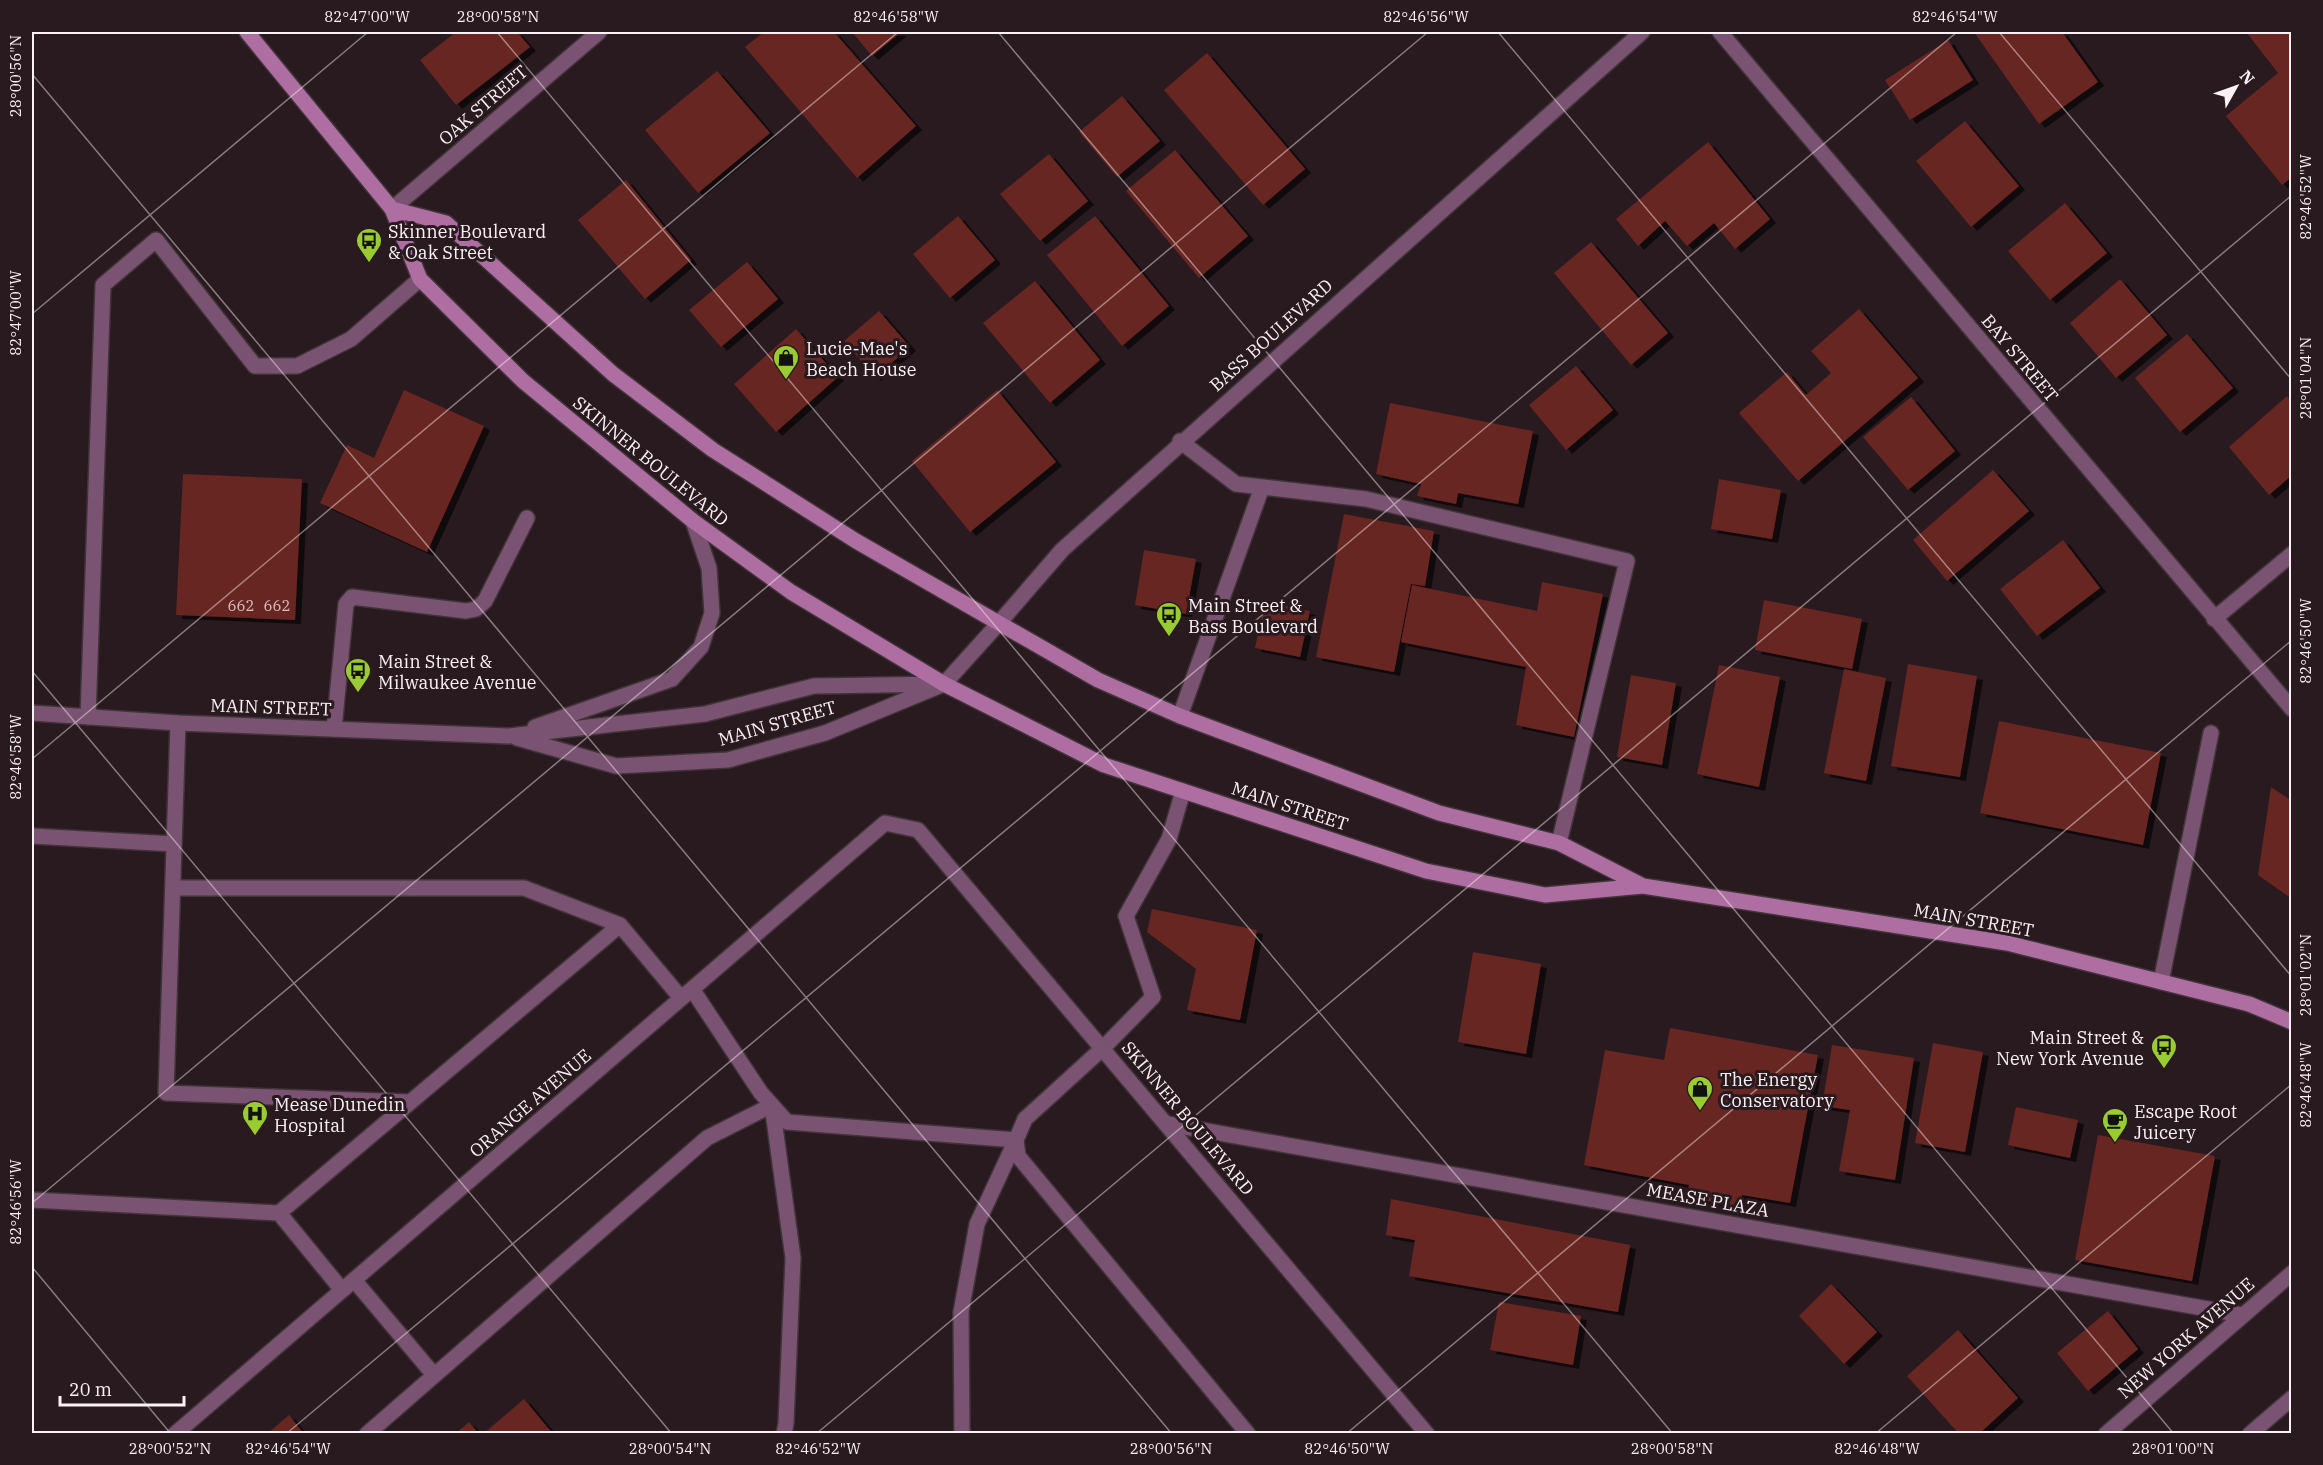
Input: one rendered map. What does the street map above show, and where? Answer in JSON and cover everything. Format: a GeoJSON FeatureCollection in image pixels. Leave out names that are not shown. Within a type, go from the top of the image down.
{"type":"FeatureCollection","features":[{"type":"Feature","properties":{"kind":"main road","name":"SKINNER BOULEVARD"},"geometry":{"type":"LineString","coordinates":[[248,32],[392,209],[420,279],[523,381],[693,522],[807,602],[944,684]]}},
{"type":"Feature","properties":{"kind":"main road"},"geometry":{"type":"LineString","coordinates":[[392,209],[446,223],[613,374],[713,450],[856,541],[999,624]]}},
{"type":"Feature","properties":{"kind":"main road","name":"MAIN STREET"},"geometry":{"type":"LineString","coordinates":[[999,624],[1098,680],[1180,716],[1439,813],[1559,843],[1643,886]]}},
{"type":"Feature","properties":{"kind":"main road","name":"MAIN STREET"},"geometry":{"type":"LineString","coordinates":[[944,684],[1104,765],[1426,871],[1545,895],[1643,886],[2007,944],[2249,1004],[2292,1022]]}},
{"type":"Feature","properties":{"kind":"street","name":"OAK STREET"},"geometry":{"type":"LineString","coordinates":[[392,209],[599,32]]}},
{"type":"Feature","properties":{"kind":"street","name":"BASS BOULEVARD"},"geometry":{"type":"LineString","coordinates":[[944,684],[1062,550],[1180,441],[1642,32]]}},
{"type":"Feature","properties":{"kind":"street","name":"BAY STREET"},"geometry":{"type":"LineString","coordinates":[[1720,32],[2292,709]]}},
{"type":"Feature","properties":{"kind":"street"},"geometry":{"type":"LineString","coordinates":[[88,717],[103,285],[156,240],[255,366],[297,366],[351,339],[420,279]]}},
{"type":"Feature","properties":{"kind":"street"},"geometry":{"type":"LineString","coordinates":[[1180,441],[1236,484],[1366,499],[1627,561],[1559,843]]}},
{"type":"Feature","properties":{"kind":"street"},"geometry":{"type":"LineString","coordinates":[[1180,716],[1262,487]]}},
{"type":"Feature","properties":{"kind":"street"},"geometry":{"type":"LineString","coordinates":[[334,729],[346,604],[352,597],[455,610],[476,609],[484,602],[527,518]]}},
{"type":"Feature","properties":{"kind":"street"},"geometry":{"type":"LineString","coordinates":[[508,736],[672,679],[701,647],[712,613],[709,568],[693,522]]}},
{"type":"Feature","properties":{"kind":"street"},"geometry":{"type":"LineString","coordinates":[[2214,619],[2292,554]]}},
{"type":"Feature","properties":{"kind":"street","name":"MAIN STREET"},"geometry":{"type":"LineString","coordinates":[[32,713],[178,723],[508,736],[705,714],[814,686],[944,684]]}},
{"type":"Feature","properties":{"kind":"street","name":"MAIN STREET"},"geometry":{"type":"LineString","coordinates":[[508,736],[616,766],[728,760],[825,733],[944,684]]}},
{"type":"Feature","properties":{"kind":"street"},"geometry":{"type":"LineString","coordinates":[[178,723],[166,1093],[410,1102]]}},
{"type":"Feature","properties":{"kind":"street"},"geometry":{"type":"LineString","coordinates":[[2161,982],[2211,733]]}},
{"type":"Feature","properties":{"kind":"street"},"geometry":{"type":"LineString","coordinates":[[962,1434],[960,1312],[977,1224],[1025,1119],[1103,1048],[1153,997],[1126,916],[1168,839],[1183,791]]}},
{"type":"Feature","properties":{"kind":"street","name":"ORANGE AVENUE"},"geometry":{"type":"LineString","coordinates":[[175,1434],[885,823],[918,830]]}},
{"type":"Feature","properties":{"kind":"street","name":"SKINNER BOULEVARD"},"geometry":{"type":"LineString","coordinates":[[918,830],[1427,1434]]}},
{"type":"Feature","properties":{"kind":"street"},"geometry":{"type":"LineString","coordinates":[[32,837],[174,844]]}},
{"type":"Feature","properties":{"kind":"street"},"geometry":{"type":"LineString","coordinates":[[172,888],[524,888],[620,925],[686,994],[771,1105],[787,1122],[1016,1140]]}},
{"type":"Feature","properties":{"kind":"street"},"geometry":{"type":"LineString","coordinates":[[32,1200],[279,1213],[620,925]]}},
{"type":"Feature","properties":{"kind":"street"},"geometry":{"type":"LineString","coordinates":[[367,1434],[707,1138],[771,1105]]}},
{"type":"Feature","properties":{"kind":"street"},"geometry":{"type":"LineString","coordinates":[[771,1105],[793,1258],[784,1434]]}},
{"type":"Feature","properties":{"kind":"street","name":"MEASE PLAZA"},"geometry":{"type":"LineString","coordinates":[[1168,1124],[2242,1315]]}},
{"type":"Feature","properties":{"kind":"street"},"geometry":{"type":"LineString","coordinates":[[1016,1140],[1018,1156],[1248,1434]]}},
{"type":"Feature","properties":{"kind":"street"},"geometry":{"type":"LineString","coordinates":[[279,1213],[342,1290]]}},
{"type":"Feature","properties":{"kind":"street","name":"NEW YORK AVENUE"},"geometry":{"type":"LineString","coordinates":[[2106,1434],[2292,1273]]}},
{"type":"Feature","properties":{"kind":"street"},"geometry":{"type":"LineString","coordinates":[[354,1280],[435,1375]]}},
{"type":"Feature","properties":{"kind":"street"},"geometry":{"type":"LineString","coordinates":[[2250,1434],[2292,1398]]}},
{"type":"Feature","properties":{"kind":"building"},"geometry":{"type":"Polygon","coordinates":[[[456,32],[517,32],[530,47],[456,105],[420,60],[456,32]]]}},
{"type":"Feature","properties":{"kind":"building"},"geometry":{"type":"Polygon","coordinates":[[[764,32],[834,32],[916,126],[857,178],[745,47],[764,32]]]}},
{"type":"Feature","properties":{"kind":"building"},"geometry":{"type":"Polygon","coordinates":[[[852,32],[901,32],[872,56],[852,32]]]}},
{"type":"Feature","properties":{"kind":"building"},"geometry":{"type":"Polygon","coordinates":[[[1974,32],[2062,32],[2098,82],[2039,124],[1974,32]]]}},
{"type":"Feature","properties":{"kind":"building"},"geometry":{"type":"Polygon","coordinates":[[[2246,32],[2292,32],[2292,177],[2282,185],[2226,116],[2278,73],[2246,32]]]}},
{"type":"Feature","properties":{"kind":"building"},"geometry":{"type":"Polygon","coordinates":[[[1948,40],[1973,80],[1910,120],[1885,80],[1948,40]]]}},
{"type":"Feature","properties":{"kind":"building"},"geometry":{"type":"Polygon","coordinates":[[[1207,53],[1305,169],[1263,205],[1164,90],[1207,53]]]}},
{"type":"Feature","properties":{"kind":"building"},"geometry":{"type":"Polygon","coordinates":[[[717,71],[770,133],[698,193],[645,130],[717,71]]]}},
{"type":"Feature","properties":{"kind":"building"},"geometry":{"type":"Polygon","coordinates":[[[1122,96],[1160,141],[1117,177],[1079,132],[1122,96]]]}},
{"type":"Feature","properties":{"kind":"building"},"geometry":{"type":"Polygon","coordinates":[[[1965,121],[2019,186],[1971,227],[1916,161],[1965,121]]]}},
{"type":"Feature","properties":{"kind":"building"},"geometry":{"type":"Polygon","coordinates":[[[1708,142],[1770,219],[1735,249],[1714,223],[1687,246],[1665,221],[1638,246],[1616,219],[1708,142]]]}},
{"type":"Feature","properties":{"kind":"building"},"geometry":{"type":"Polygon","coordinates":[[[1175,150],[1248,236],[1199,278],[1126,191],[1175,150]]]}},
{"type":"Feature","properties":{"kind":"building"},"geometry":{"type":"Polygon","coordinates":[[[1049,154],[1088,201],[1040,241],[1000,194],[1049,154]]]}},
{"type":"Feature","properties":{"kind":"building"},"geometry":{"type":"Polygon","coordinates":[[[626,180],[691,260],[645,299],[578,220],[626,180]]]}},
{"type":"Feature","properties":{"kind":"building"},"geometry":{"type":"Polygon","coordinates":[[[2065,203],[2107,253],[2050,300],[2008,251],[2065,203]]]}},
{"type":"Feature","properties":{"kind":"building"},"geometry":{"type":"Polygon","coordinates":[[[958,216],[995,260],[950,298],[913,254],[958,216]]]}},
{"type":"Feature","properties":{"kind":"building"},"geometry":{"type":"Polygon","coordinates":[[[1095,216],[1169,306],[1122,346],[1047,255],[1095,216]]]}},
{"type":"Feature","properties":{"kind":"building"},"geometry":{"type":"Polygon","coordinates":[[[1591,242],[1668,333],[1631,365],[1554,273],[1591,242]]]}},
{"type":"Feature","properties":{"kind":"building"},"geometry":{"type":"Polygon","coordinates":[[[747,262],[778,299],[721,347],[689,310],[747,262]]]}},
{"type":"Feature","properties":{"kind":"building"},"geometry":{"type":"Polygon","coordinates":[[[2120,279],[2167,335],[2116,378],[2070,323],[2120,279]]]}},
{"type":"Feature","properties":{"kind":"building"},"geometry":{"type":"Polygon","coordinates":[[[1035,281],[1100,360],[1050,403],[983,323],[1035,281]]]}},
{"type":"Feature","properties":{"kind":"building"},"geometry":{"type":"Polygon","coordinates":[[[1859,309],[1918,378],[1798,481],[1739,413],[1787,372],[1806,395],[1831,373],[1811,351],[1859,309]]]}},
{"type":"Feature","properties":{"kind":"building"},"geometry":{"type":"Polygon","coordinates":[[[879,311],[910,347],[875,377],[844,341],[879,311]]]}},
{"type":"Feature","properties":{"kind":"building","name":"Lucie-Mae's Beach House"},"geometry":{"type":"Polygon","coordinates":[[[796,329],[838,377],[776,432],[734,384],[796,329]]]}},
{"type":"Feature","properties":{"kind":"building"},"geometry":{"type":"Polygon","coordinates":[[[2187,334],[2233,388],[2180,432],[2135,378],[2187,334]]]}},
{"type":"Feature","properties":{"kind":"building"},"geometry":{"type":"Polygon","coordinates":[[[1576,366],[1613,410],[1566,450],[1529,405],[1576,366]]]}},
{"type":"Feature","properties":{"kind":"building"},"geometry":{"type":"Polygon","coordinates":[[[404,390],[484,426],[427,552],[320,503],[347,445],[374,458],[404,390]]]}},
{"type":"Feature","properties":{"kind":"building"},"geometry":{"type":"Polygon","coordinates":[[[997,390],[1056,462],[970,532],[912,461],[997,390]]]}},
{"type":"Feature","properties":{"kind":"building"},"geometry":{"type":"Polygon","coordinates":[[[2287,396],[2292,402],[2292,475],[2269,495],[2229,447],[2287,396]]]}},
{"type":"Feature","properties":{"kind":"building"},"geometry":{"type":"Polygon","coordinates":[[[1911,397],[1955,451],[1908,490],[1863,437],[1911,397]]]}},
{"type":"Feature","properties":{"kind":"building"},"geometry":{"type":"Polygon","coordinates":[[[1390,403],[1533,431],[1518,504],[1458,493],[1456,504],[1417,496],[1421,484],[1376,474],[1390,403]]]}},
{"type":"Feature","properties":{"kind":"building"},"geometry":{"type":"Polygon","coordinates":[[[1993,470],[2029,511],[1947,581],[1913,540],[1993,470]]]}},
{"type":"Feature","properties":{"kind":"building"},"geometry":{"type":"Polygon","coordinates":[[[183,474],[302,479],[295,620],[176,615],[183,474]]]}},
{"type":"Feature","properties":{"kind":"building"},"geometry":{"type":"Polygon","coordinates":[[[1719,479],[1781,490],[1772,539],[1711,529],[1719,479]]]}},
{"type":"Feature","properties":{"kind":"building"},"geometry":{"type":"Polygon","coordinates":[[[1344,514],[1434,531],[1425,586],[1411,584],[1394,672],[1316,657],[1344,514]]]}},
{"type":"Feature","properties":{"kind":"building"},"geometry":{"type":"Polygon","coordinates":[[[2063,540],[2100,588],[2037,636],[2000,589],[2063,540]]]}},
{"type":"Feature","properties":{"kind":"building"},"geometry":{"type":"Polygon","coordinates":[[[1144,550],[1196,559],[1186,614],[1135,605],[1144,550]]]}},
{"type":"Feature","properties":{"kind":"building"},"geometry":{"type":"Polygon","coordinates":[[[1542,582],[1603,594],[1574,737],[1516,725],[1526,667],[1401,642],[1412,585],[1537,611],[1542,582]]]}},
{"type":"Feature","properties":{"kind":"building"},"geometry":{"type":"Polygon","coordinates":[[[1764,600],[1862,619],[1852,669],[1755,650],[1764,600]]]}},
{"type":"Feature","properties":{"kind":"building"},"geometry":{"type":"Polygon","coordinates":[[[1265,602],[1310,611],[1300,657],[1255,648],[1265,602]]]}},
{"type":"Feature","properties":{"kind":"building"},"geometry":{"type":"Polygon","coordinates":[[[1908,664],[1977,676],[1960,777],[1891,766],[1908,664]]]}},
{"type":"Feature","properties":{"kind":"building"},"geometry":{"type":"Polygon","coordinates":[[[1719,665],[1780,677],[1759,787],[1697,774],[1719,665]]]}},
{"type":"Feature","properties":{"kind":"building"},"geometry":{"type":"Polygon","coordinates":[[[1844,669],[1886,678],[1866,781],[1824,773],[1844,669]]]}},
{"type":"Feature","properties":{"kind":"building"},"geometry":{"type":"Polygon","coordinates":[[[1631,675],[1676,683],[1662,765],[1617,757],[1631,675]]]}},
{"type":"Feature","properties":{"kind":"building"},"geometry":{"type":"Polygon","coordinates":[[[1999,721],[2161,753],[2143,845],[1980,813],[1999,721]]]}},
{"type":"Feature","properties":{"kind":"building"},"geometry":{"type":"Polygon","coordinates":[[[2271,787],[2292,801],[2292,899],[2258,875],[2271,787]]]}},
{"type":"Feature","properties":{"kind":"building"},"geometry":{"type":"Polygon","coordinates":[[[1152,909],[1257,930],[1240,1020],[1187,1010],[1196,969],[1147,932],[1152,909]]]}},
{"type":"Feature","properties":{"kind":"building"},"geometry":{"type":"Polygon","coordinates":[[[1473,952],[1541,964],[1526,1054],[1458,1042],[1473,952]]]}},
{"type":"Feature","properties":{"kind":"building","name":"The Energy Conservatory"},"geometry":{"type":"Polygon","coordinates":[[[1670,1028],[1818,1055],[1790,1203],[1742,1195],[1740,1207],[1687,1197],[1689,1185],[1584,1165],[1605,1050],[1664,1060],[1670,1028]]]}},
{"type":"Feature","properties":{"kind":"building"},"geometry":{"type":"Polygon","coordinates":[[[1933,1043],[1983,1052],[1965,1152],[1915,1143],[1933,1043]]]}},
{"type":"Feature","properties":{"kind":"building"},"geometry":{"type":"Polygon","coordinates":[[[1832,1045],[1914,1058],[1895,1180],[1839,1171],[1850,1110],[1822,1106],[1832,1045]]]}},
{"type":"Feature","properties":{"kind":"building"},"geometry":{"type":"Polygon","coordinates":[[[2016,1107],[2078,1120],[2070,1158],[2008,1145],[2016,1107]]]}},
{"type":"Feature","properties":{"kind":"building"},"geometry":{"type":"Polygon","coordinates":[[[2098,1135],[2215,1156],[2192,1281],[2075,1260],[2098,1135]]]}},
{"type":"Feature","properties":{"kind":"building"},"geometry":{"type":"Polygon","coordinates":[[[1391,1199],[1630,1245],[1618,1312],[1409,1276],[1415,1240],[1386,1235],[1391,1199]]]}},
{"type":"Feature","properties":{"kind":"building"},"geometry":{"type":"Polygon","coordinates":[[[1831,1284],[1877,1332],[1844,1364],[1799,1316],[1831,1284]]]}},
{"type":"Feature","properties":{"kind":"building"},"geometry":{"type":"Polygon","coordinates":[[[1499,1302],[1581,1316],[1573,1365],[1490,1350],[1499,1302]]]}},
{"type":"Feature","properties":{"kind":"building"},"geometry":{"type":"Polygon","coordinates":[[[2108,1311],[2138,1349],[2088,1391],[2057,1353],[2108,1311]]]}},
{"type":"Feature","properties":{"kind":"building"},"geometry":{"type":"Polygon","coordinates":[[[1958,1330],[2018,1398],[1979,1434],[1959,1434],[1907,1376],[1958,1330]]]}},
{"type":"Feature","properties":{"kind":"building"},"geometry":{"type":"Polygon","coordinates":[[[524,1399],[553,1434],[483,1434],[524,1399]]]}},
{"type":"Feature","properties":{"kind":"building"},"geometry":{"type":"Polygon","coordinates":[[[289,1415],[304,1434],[267,1434],[289,1415]]]}},
{"type":"Feature","properties":{"kind":"building"},"geometry":{"type":"Polygon","coordinates":[[[469,1422],[479,1434],[455,1434],[469,1422]]]}},
{"type":"Feature","properties":{"kind":"place","name":"Skinner Boulevard & Oak Street"},"geometry":{"type":"Point","coordinates":[369,264]}},
{"type":"Feature","properties":{"kind":"place","name":"Lucie-Mae's Beach House"},"geometry":{"type":"Point","coordinates":[786,381]}},
{"type":"Feature","properties":{"kind":"place","name":"Main Street & Bass Boulevard"},"geometry":{"type":"Point","coordinates":[1169,638]}},
{"type":"Feature","properties":{"kind":"place","name":"Main Street & Milwaukee Avenue"},"geometry":{"type":"Point","coordinates":[358,694]}},
{"type":"Feature","properties":{"kind":"place","name":"Main Street & New York Avenue"},"geometry":{"type":"Point","coordinates":[2164,1070]}},
{"type":"Feature","properties":{"kind":"place","name":"The Energy Conservatory"},"geometry":{"type":"Point","coordinates":[1700,1112]}},
{"type":"Feature","properties":{"kind":"place","name":"Mease Dunedin Hospital"},"geometry":{"type":"Point","coordinates":[255,1137]}},
{"type":"Feature","properties":{"kind":"place","name":"Escape Root Juicery"},"geometry":{"type":"Point","coordinates":[2115,1144]}}]}
